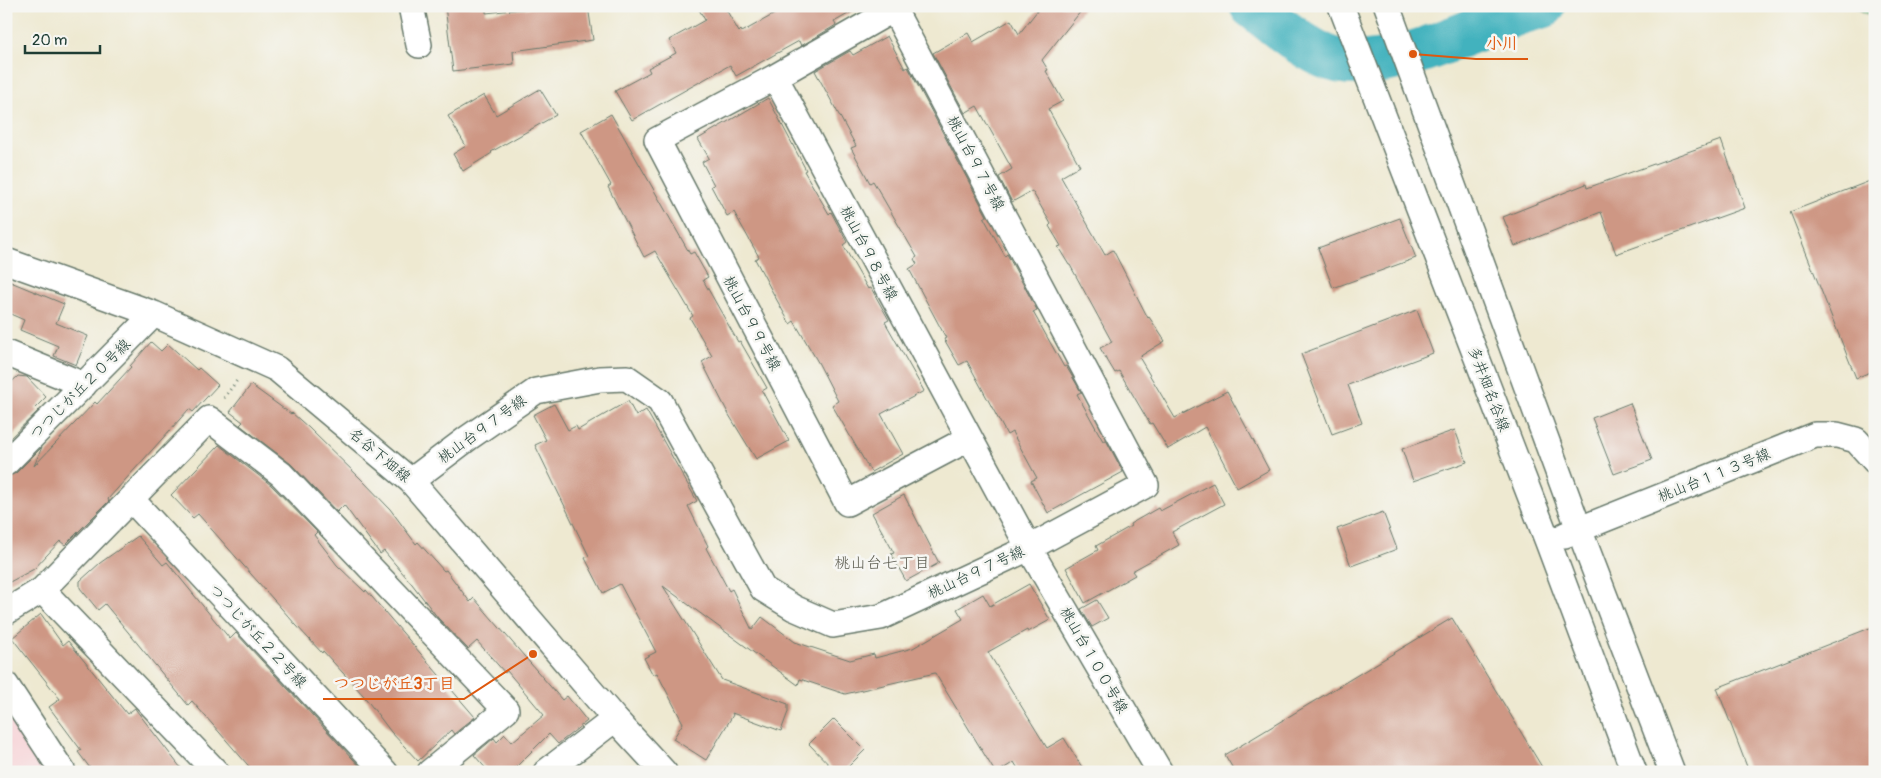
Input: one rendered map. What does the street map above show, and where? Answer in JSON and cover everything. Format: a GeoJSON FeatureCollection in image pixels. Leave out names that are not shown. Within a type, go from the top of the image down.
{"type":"FeatureCollection","features":[{"type":"Feature","properties":{"kind":"street"},"geometry":{"type":"LineString","coordinates":[[411,6],[419,45]]}},
{"type":"Feature","properties":{"kind":"street","name":"多井畑名谷線"},"geometry":{"type":"LineString","coordinates":[[1341,6],[1548,542],[1634,772]]}},
{"type":"Feature","properties":{"kind":"street"},"geometry":{"type":"LineString","coordinates":[[1387,6],[1579,529],[1672,772]]}},
{"type":"Feature","properties":{"kind":"street"},"geometry":{"type":"LineString","coordinates":[[775,77],[893,8]]}},
{"type":"Feature","properties":{"kind":"street","name":"桃山台９７号線"},"geometry":{"type":"LineString","coordinates":[[411,481],[468,438],[536,391],[600,379],[627,378],[660,401],[764,588],[794,608],[833,625],[881,617],[1029,548],[1146,485],[893,8]]}},
{"type":"Feature","properties":{"kind":"street","name":"桃山台９８号線"},"geometry":{"type":"LineString","coordinates":[[775,77],[968,439],[1029,548]]}},
{"type":"Feature","properties":{"kind":"street","name":"桃山台９９号線"},"geometry":{"type":"LineString","coordinates":[[775,77],[656,140],[847,503],[968,439]]}},
{"type":"Feature","properties":{"kind":"street","name":"名谷下畑線"},"geometry":{"type":"LineString","coordinates":[[6,261],[154,314],[277,369],[411,481],[615,719],[664,772]]}},
{"type":"Feature","properties":{"kind":"street","name":"つつじが丘２０号線"},"geometry":{"type":"LineString","coordinates":[[6,463],[154,314]]}},
{"type":"Feature","properties":{"kind":"street"},"geometry":{"type":"LineString","coordinates":[[6,353],[84,385]]}},
{"type":"Feature","properties":{"kind":"street"},"geometry":{"type":"LineString","coordinates":[[6,612],[42,590],[209,420],[281,474],[506,710],[430,772]]}},
{"type":"Feature","properties":{"kind":"street","name":"桃山台１１３号線"},"geometry":{"type":"LineString","coordinates":[[1548,542],[1815,435],[1837,434],[1856,440],[1875,462]]}},
{"type":"Feature","properties":{"kind":"street","name":"つつじが丘２２号線"},"geometry":{"type":"LineString","coordinates":[[131,499],[385,772]]}},
{"type":"Feature","properties":{"kind":"street","name":"桃山台１００号線"},"geometry":{"type":"LineString","coordinates":[[1029,548],[1160,772]]}},
{"type":"Feature","properties":{"kind":"street"},"geometry":{"type":"LineString","coordinates":[[42,590],[216,772]]}},
{"type":"Feature","properties":{"kind":"street"},"geometry":{"type":"LineString","coordinates":[[6,685],[63,772]]}},
{"type":"Feature","properties":{"kind":"street"},"geometry":{"type":"LineString","coordinates":[[546,772],[615,719]]}},
{"type":"Feature","properties":{"kind":"path"},"geometry":{"type":"LineString","coordinates":[[209,420],[252,358]]}},
{"type":"Feature","properties":{"kind":"shaded area"},"geometry":{"type":"Polygon","coordinates":[[[6,711],[48,772],[6,772],[6,711]]]}},
{"type":"Feature","properties":{"kind":"green space"},"geometry":{"type":"Polygon","coordinates":[[[1852,6],[1875,6],[1875,18],[1852,6]]]}},
{"type":"Feature","properties":{"kind":"building"},"geometry":{"type":"Polygon","coordinates":[[[445,6],[486,6],[486,13],[549,6],[588,6],[593,40],[513,51],[514,64],[453,71],[445,6]]]}},
{"type":"Feature","properties":{"kind":"building"},"geometry":{"type":"Polygon","coordinates":[[[697,6],[724,6],[739,32],[741,30],[742,32],[789,6],[862,6],[834,22],[836,25],[801,46],[799,41],[736,76],[730,65],[632,120],[615,91],[650,72],[648,68],[676,53],[669,40],[705,20],[697,6]]]}},
{"type":"Feature","properties":{"kind":"building"},"geometry":{"type":"Polygon","coordinates":[[[1041,6],[1085,6],[1042,60],[1063,101],[1048,109],[1080,166],[1061,177],[1105,255],[1113,250],[1148,318],[1165,341],[1139,357],[1175,418],[1227,391],[1269,470],[1237,488],[1205,427],[1168,449],[1152,423],[1150,424],[1119,371],[1115,373],[1100,348],[1112,342],[1070,265],[1058,247],[1061,246],[1049,226],[1051,224],[1032,191],[1012,202],[999,177],[1012,169],[977,106],[965,113],[933,53],[968,33],[973,42],[1011,20],[1019,34],[1041,6]]]}},
{"type":"Feature","properties":{"kind":"building"},"geometry":{"type":"Polygon","coordinates":[[[887,36],[905,69],[908,67],[987,216],[984,218],[1005,256],[1007,254],[1037,310],[1033,312],[1064,367],[1066,366],[1076,383],[1081,392],[1077,394],[1103,441],[1106,440],[1123,472],[1048,513],[1031,481],[1037,478],[1012,432],[1007,435],[967,361],[959,365],[944,339],[946,338],[909,269],[917,264],[914,259],[917,257],[873,181],[870,183],[851,148],[856,146],[815,71],[850,51],[853,55],[887,36]]]}},
{"type":"Feature","properties":{"kind":"building"},"geometry":{"type":"Polygon","coordinates":[[[540,89],[556,115],[491,152],[463,171],[453,154],[466,146],[448,116],[484,95],[496,115],[540,89]]]}},
{"type":"Feature","properties":{"kind":"building"},"geometry":{"type":"Polygon","coordinates":[[[768,98],[806,170],[804,171],[829,214],[831,212],[847,242],[843,245],[868,289],[871,288],[889,320],[885,322],[924,391],[881,414],[903,454],[871,472],[832,405],[838,401],[819,364],[794,321],[790,324],[755,259],[759,257],[734,212],[727,216],[711,186],[714,185],[702,162],[709,158],[698,139],[768,98]]]}},
{"type":"Feature","properties":{"kind":"building"},"geometry":{"type":"Polygon","coordinates":[[[611,114],[690,254],[694,252],[708,277],[703,280],[767,388],[762,391],[789,441],[756,459],[729,415],[702,362],[712,356],[690,318],[693,316],[655,251],[644,257],[608,187],[611,185],[581,131],[611,114]]]}},
{"type":"Feature","properties":{"kind":"building"},"geometry":{"type":"Polygon","coordinates":[[[1721,140],[1745,208],[1616,254],[1601,212],[1515,246],[1503,217],[1586,184],[1587,188],[1721,140]]]}},
{"type":"Feature","properties":{"kind":"building"},"geometry":{"type":"Polygon","coordinates":[[[1875,179],[1875,370],[1856,378],[1790,212],[1875,179]]]}},
{"type":"Feature","properties":{"kind":"building"},"geometry":{"type":"Polygon","coordinates":[[[1400,218],[1416,258],[1333,288],[1318,248],[1400,218]]]}},
{"type":"Feature","properties":{"kind":"building"},"geometry":{"type":"Polygon","coordinates":[[[6,280],[64,304],[56,323],[88,336],[76,365],[54,356],[58,346],[20,330],[24,320],[6,312],[6,280]]]}},
{"type":"Feature","properties":{"kind":"building"},"geometry":{"type":"Polygon","coordinates":[[[1417,310],[1433,353],[1348,385],[1362,423],[1332,434],[1301,354],[1417,310]]]}},
{"type":"Feature","properties":{"kind":"building"},"geometry":{"type":"Polygon","coordinates":[[[151,342],[161,351],[168,344],[197,370],[199,368],[218,385],[193,412],[189,409],[108,499],[109,501],[65,545],[60,541],[34,569],[6,584],[6,477],[16,473],[42,447],[34,466],[95,402],[97,404],[151,342]]]}},
{"type":"Feature","properties":{"kind":"building"},"geometry":{"type":"Polygon","coordinates":[[[18,376],[27,377],[46,397],[35,408],[38,411],[6,442],[6,387],[18,376]]]}},
{"type":"Feature","properties":{"kind":"building"},"geometry":{"type":"Polygon","coordinates":[[[251,385],[292,413],[362,480],[390,509],[416,544],[418,542],[444,571],[446,570],[470,602],[474,598],[562,700],[567,696],[587,721],[558,744],[549,734],[511,772],[489,772],[474,755],[494,738],[497,742],[505,734],[512,742],[544,715],[507,671],[505,673],[477,641],[468,649],[438,618],[384,551],[380,554],[344,505],[337,512],[291,464],[240,425],[243,422],[230,412],[251,385]]]}},
{"type":"Feature","properties":{"kind":"building"},"geometry":{"type":"Polygon","coordinates":[[[628,401],[636,416],[646,410],[697,501],[688,506],[708,546],[706,548],[729,591],[732,589],[752,630],[762,617],[795,642],[850,660],[874,654],[875,658],[913,648],[963,619],[957,609],[983,594],[990,606],[1029,584],[1050,620],[1028,632],[1027,630],[988,652],[1047,748],[1064,738],[1085,772],[1020,772],[1014,762],[995,772],[935,673],[845,694],[800,679],[798,685],[663,586],[722,680],[788,704],[788,712],[781,731],[732,713],[733,715],[706,760],[673,739],[683,723],[657,673],[653,675],[644,658],[656,652],[620,584],[603,593],[585,558],[589,556],[535,445],[546,440],[533,415],[554,404],[568,430],[576,426],[578,430],[628,401]]]}},
{"type":"Feature","properties":{"kind":"building"},"geometry":{"type":"Polygon","coordinates":[[[1630,403],[1652,460],[1614,474],[1592,418],[1630,403]]]}},
{"type":"Feature","properties":{"kind":"building"},"geometry":{"type":"Polygon","coordinates":[[[1455,430],[1467,462],[1413,481],[1402,449],[1455,430]]]}},
{"type":"Feature","properties":{"kind":"building"},"geometry":{"type":"Polygon","coordinates":[[[219,445],[271,485],[317,532],[314,535],[337,565],[365,592],[366,590],[475,717],[454,734],[451,730],[418,761],[391,732],[363,695],[323,651],[322,653],[296,625],[198,514],[193,518],[171,495],[219,445]]]}},
{"type":"Feature","properties":{"kind":"building"},"geometry":{"type":"Polygon","coordinates":[[[1213,483],[1224,504],[1172,532],[1179,545],[1132,571],[1135,575],[1085,603],[1066,568],[1098,550],[1096,546],[1131,526],[1130,524],[1158,508],[1160,511],[1213,483]]]}},
{"type":"Feature","properties":{"kind":"building"},"geometry":{"type":"Polygon","coordinates":[[[904,495],[939,563],[906,581],[891,554],[894,553],[872,513],[904,495]]]}},
{"type":"Feature","properties":{"kind":"building"},"geometry":{"type":"Polygon","coordinates":[[[1383,512],[1397,549],[1351,566],[1337,529],[1383,512]]]}},
{"type":"Feature","properties":{"kind":"building"},"geometry":{"type":"Polygon","coordinates":[[[138,536],[163,565],[167,562],[230,639],[236,633],[365,772],[254,772],[192,701],[188,705],[105,604],[98,610],[80,588],[80,581],[100,563],[138,536]]]}},
{"type":"Feature","properties":{"kind":"building"},"geometry":{"type":"Polygon","coordinates":[[[1097,600],[1108,618],[1092,627],[1081,609],[1097,600]]]}},
{"type":"Feature","properties":{"kind":"building"},"geometry":{"type":"Polygon","coordinates":[[[41,614],[63,645],[68,641],[127,714],[135,708],[184,772],[93,772],[78,752],[81,750],[49,707],[60,699],[12,638],[41,614]]]}},
{"type":"Feature","properties":{"kind":"building"},"geometry":{"type":"Polygon","coordinates":[[[1452,618],[1545,772],[1235,772],[1225,755],[1452,618]]]}},
{"type":"Feature","properties":{"kind":"building"},"geometry":{"type":"Polygon","coordinates":[[[1875,626],[1875,772],[1749,772],[1717,688],[1875,626]]]}},
{"type":"Feature","properties":{"kind":"building"},"geometry":{"type":"Polygon","coordinates":[[[834,719],[865,750],[843,772],[836,772],[809,744],[834,719]]]}},
{"type":"Feature","properties":{"kind":"waterway"},"geometry":{"type":"LineString","coordinates":[[1252,6],[1278,27],[1314,51],[1345,62],[1393,59],[1418,52],[1514,15],[1543,6]]}},
{"type":"Feature","properties":{"kind":"place","name":"小川"},"geometry":{"type":"Point","coordinates":[1413,54]}},
{"type":"Feature","properties":{"kind":"place","name":"つつじが丘3丁目"},"geometry":{"type":"Point","coordinates":[533,654]}},
{"type":"Feature","properties":{"kind":"district","name":"桃山台七丁目"},"geometry":{"type":"Point","coordinates":[882,562]}}]}
